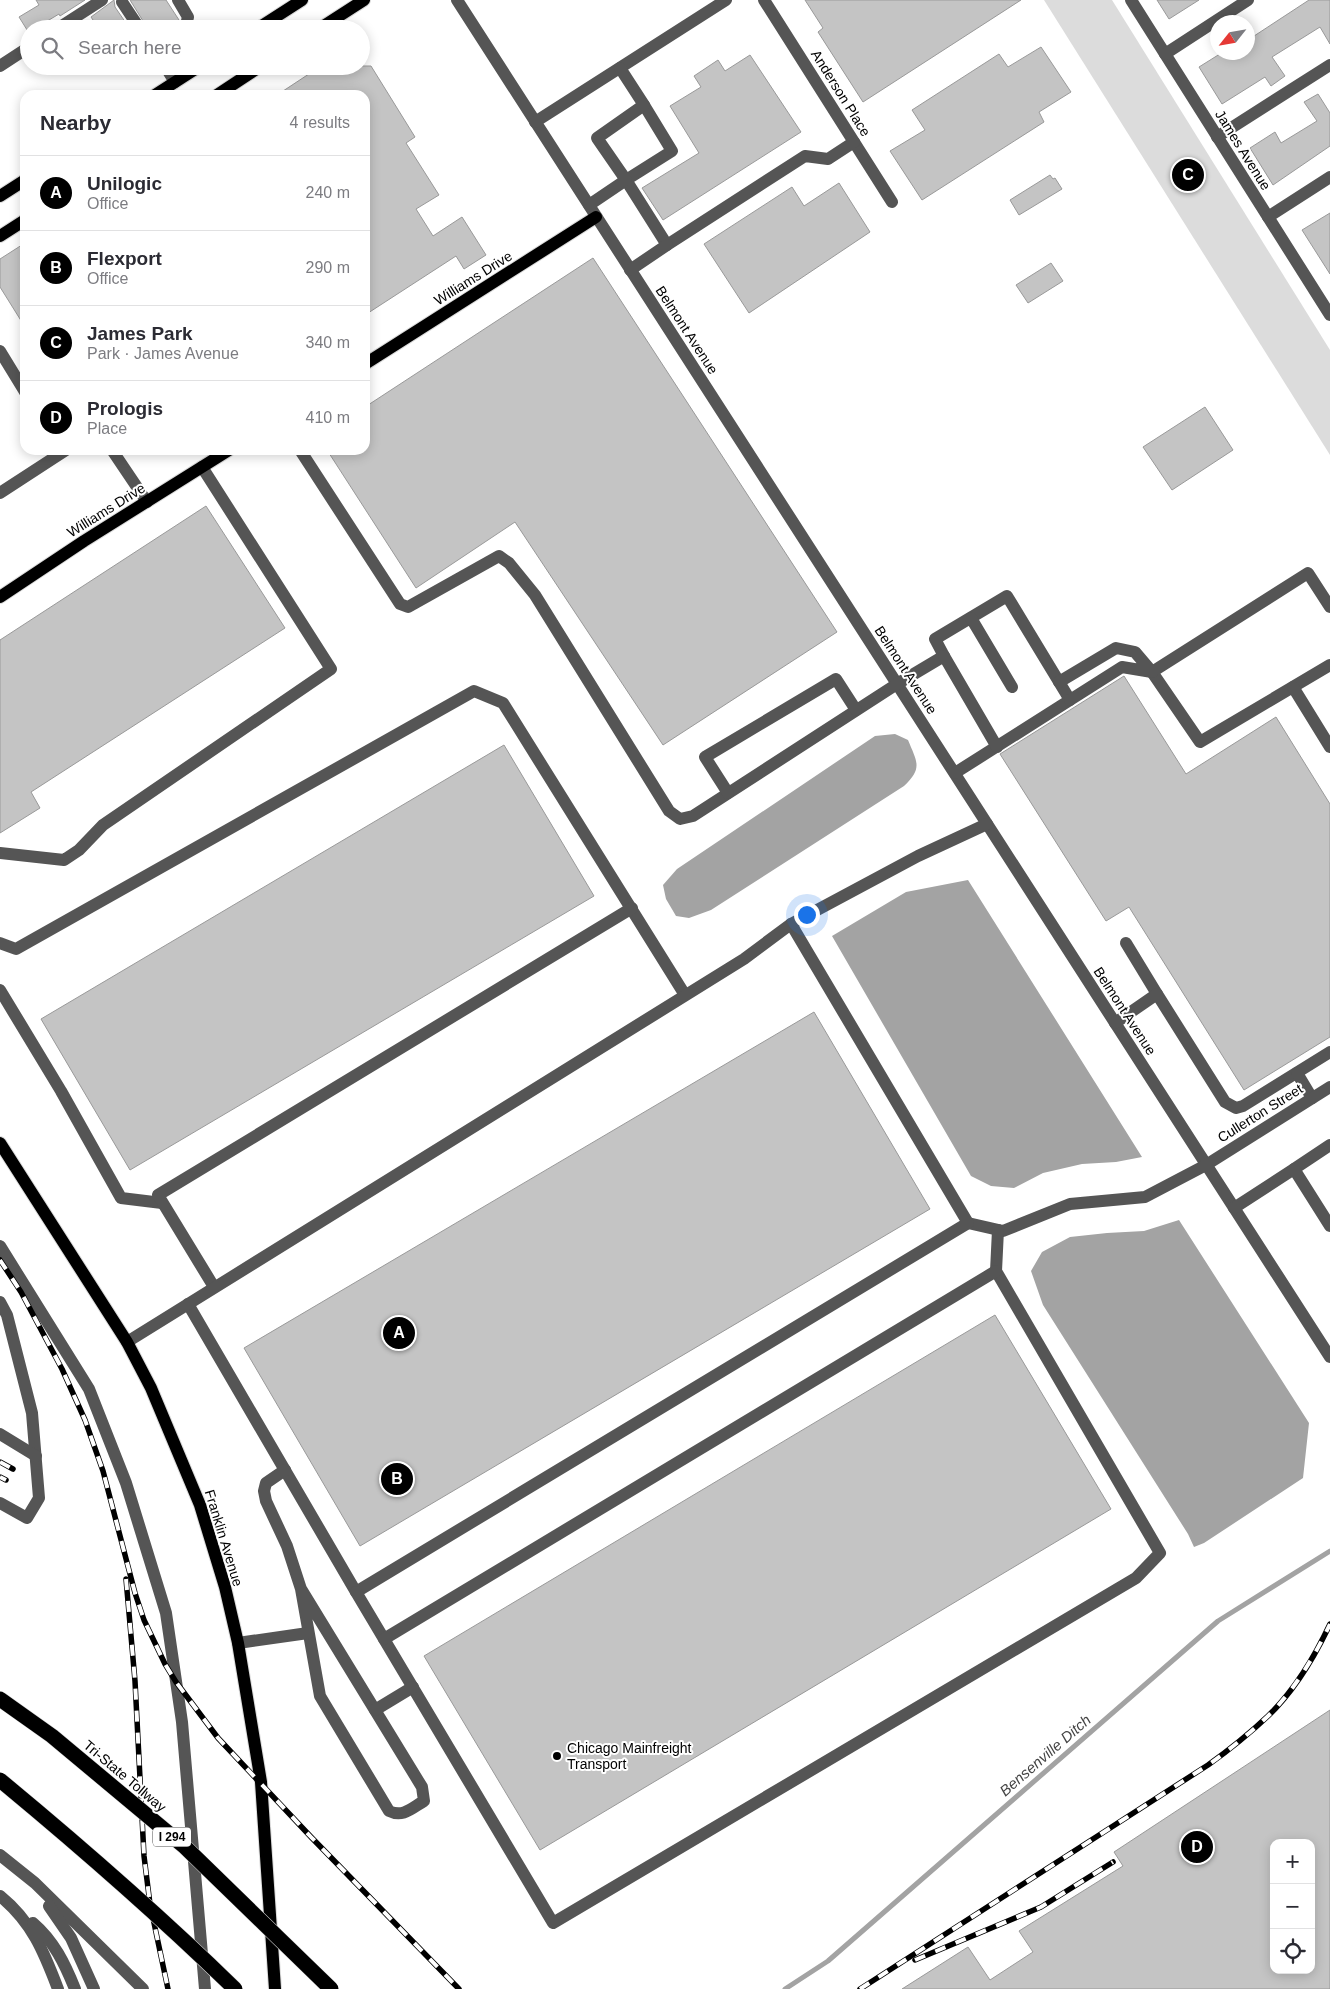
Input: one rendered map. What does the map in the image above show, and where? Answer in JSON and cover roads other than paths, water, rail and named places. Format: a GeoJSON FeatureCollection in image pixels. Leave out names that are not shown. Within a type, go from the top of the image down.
{"type":"FeatureCollection","features":[{"type":"Feature","properties":{"kind":"highway","name":"Tri-State Tollway"},"geometry":{"type":"LineString","coordinates":[[0,1699],[52,1736],[185,1847],[331,1989]]}},
{"type":"Feature","properties":{"kind":"highway"},"geometry":{"type":"LineString","coordinates":[[0,1780],[72,1840],[182,1937],[235,1989]]}},
{"type":"Feature","properties":{"kind":"main road"},"geometry":{"type":"LineString","coordinates":[[271,20],[302,0]]}},
{"type":"Feature","properties":{"kind":"main road"},"geometry":{"type":"LineString","coordinates":[[333,20],[364,0]]}},
{"type":"Feature","properties":{"kind":"main road"},"geometry":{"type":"LineString","coordinates":[[163,90],[186,75]]}},
{"type":"Feature","properties":{"kind":"main road"},"geometry":{"type":"LineString","coordinates":[[225,90],[247,75]]}},
{"type":"Feature","properties":{"kind":"main road"},"geometry":{"type":"LineString","coordinates":[[1,193],[20,183]]}},
{"type":"Feature","properties":{"kind":"main road","name":"Williams Drive"},"geometry":{"type":"LineString","coordinates":[[370,361],[596,217]]}},
{"type":"Feature","properties":{"kind":"main road"},"geometry":{"type":"LineString","coordinates":[[0,236],[20,223]]}},
{"type":"Feature","properties":{"kind":"main road","name":"Williams Drive"},"geometry":{"type":"LineString","coordinates":[[0,597],[221,455]]}},
{"type":"Feature","properties":{"kind":"main road","name":"Franklin Avenue"},"geometry":{"type":"LineString","coordinates":[[0,1143],[127,1342],[151,1388],[200,1505],[225,1587],[238,1643],[261,1782],[275,1989]]}},
{"type":"Feature","properties":{"kind":"street"},"geometry":{"type":"LineString","coordinates":[[71,20],[102,0]]}},
{"type":"Feature","properties":{"kind":"street"},"geometry":{"type":"LineString","coordinates":[[178,0],[188,17],[187,20]]}},
{"type":"Feature","properties":{"kind":"street","name":"Belmont Avenue"},"geometry":{"type":"LineString","coordinates":[[457,0],[1330,1357]]}},
{"type":"Feature","properties":{"kind":"street"},"geometry":{"type":"LineString","coordinates":[[536,122],[726,0]]}},
{"type":"Feature","properties":{"kind":"street","name":"Anderson Place"},"geometry":{"type":"LineString","coordinates":[[766,0],[892,202]]}},
{"type":"Feature","properties":{"kind":"street","name":"James Avenue"},"geometry":{"type":"LineString","coordinates":[[1131,0],[1330,315]]}},
{"type":"Feature","properties":{"kind":"street"},"geometry":{"type":"LineString","coordinates":[[1165,54],[1248,0]]}},
{"type":"Feature","properties":{"kind":"street"},"geometry":{"type":"LineString","coordinates":[[122,2],[134,20]]}},
{"type":"Feature","properties":{"kind":"street"},"geometry":{"type":"LineString","coordinates":[[0,66],[20,53]]}},
{"type":"Feature","properties":{"kind":"street"},"geometry":{"type":"LineString","coordinates":[[1217,137],[1330,65]]}},
{"type":"Feature","properties":{"kind":"street"},"geometry":{"type":"LineString","coordinates":[[589,204],[672,151],[620,68]]}},
{"type":"Feature","properties":{"kind":"street"},"geometry":{"type":"LineString","coordinates":[[171,75],[175,82]]}},
{"type":"Feature","properties":{"kind":"street"},"geometry":{"type":"LineString","coordinates":[[644,105],[597,138],[667,245]]}},
{"type":"Feature","properties":{"kind":"street"},"geometry":{"type":"LineString","coordinates":[[630,270],[805,156],[828,159],[854,142]]}},
{"type":"Feature","properties":{"kind":"street"},"geometry":{"type":"LineString","coordinates":[[1268,217],[1330,177]]}},
{"type":"Feature","properties":{"kind":"street"},"geometry":{"type":"LineString","coordinates":[[1319,298],[1330,291]]}},
{"type":"Feature","properties":{"kind":"street"},"geometry":{"type":"LineString","coordinates":[[0,352],[20,384]]}},
{"type":"Feature","properties":{"kind":"street"},"geometry":{"type":"LineString","coordinates":[[0,493],[57,455]]}},
{"type":"Feature","properties":{"kind":"street"},"geometry":{"type":"LineString","coordinates":[[115,455],[147,502]]}},
{"type":"Feature","properties":{"kind":"street"},"geometry":{"type":"LineString","coordinates":[[303,455],[400,604],[408,607],[499,556],[509,563],[535,595],[669,811],[680,819],[693,816],[856,710],[944,656]]}},
{"type":"Feature","properties":{"kind":"street"},"geometry":{"type":"LineString","coordinates":[[0,853],[64,860],[79,850],[103,826],[331,669],[202,467]]}},
{"type":"Feature","properties":{"kind":"street"},"geometry":{"type":"LineString","coordinates":[[955,773],[1122,668],[1152,672],[1308,573],[1330,607]]}},
{"type":"Feature","properties":{"kind":"street"},"geometry":{"type":"LineString","coordinates":[[997,746],[935,639],[1008,596],[1070,700]]}},
{"type":"Feature","properties":{"kind":"street"},"geometry":{"type":"LineString","coordinates":[[971,618],[1012,687]]}},
{"type":"Feature","properties":{"kind":"street"},"geometry":{"type":"LineString","coordinates":[[1059,682],[1116,648],[1135,652],[1152,672],[1200,742],[1330,665]]}},
{"type":"Feature","properties":{"kind":"street"},"geometry":{"type":"LineString","coordinates":[[728,793],[705,758],[836,679],[856,710]]}},
{"type":"Feature","properties":{"kind":"street"},"geometry":{"type":"LineString","coordinates":[[1293,687],[1330,747]]}},
{"type":"Feature","properties":{"kind":"street"},"geometry":{"type":"LineString","coordinates":[[0,943],[16,948],[474,691],[503,703],[685,995]]}},
{"type":"Feature","properties":{"kind":"street"},"geometry":{"type":"LineString","coordinates":[[127,1342],[744,959],[791,924],[918,856],[987,824]]}},
{"type":"Feature","properties":{"kind":"street"},"geometry":{"type":"LineString","coordinates":[[214,1287],[158,1196],[632,908]]}},
{"type":"Feature","properties":{"kind":"street"},"geometry":{"type":"LineString","coordinates":[[791,924],[968,1224]]}},
{"type":"Feature","properties":{"kind":"street"},"geometry":{"type":"LineString","coordinates":[[1126,943],[1225,1102],[1230,1106],[1236,1108],[1243,1106],[1330,1052]]}},
{"type":"Feature","properties":{"kind":"street"},"geometry":{"type":"LineString","coordinates":[[0,990],[61,1091],[121,1198],[162,1202]]}},
{"type":"Feature","properties":{"kind":"street"},"geometry":{"type":"LineString","coordinates":[[1115,1023],[1157,994]]}},
{"type":"Feature","properties":{"kind":"street"},"geometry":{"type":"LineString","coordinates":[[1297,1072],[1312,1098]]}},
{"type":"Feature","properties":{"kind":"street","name":"Cullerton Street"},"geometry":{"type":"LineString","coordinates":[[998,1230],[1003,1231],[1070,1204],[1145,1197],[1206,1165],[1330,1086]]}},
{"type":"Feature","properties":{"kind":"street"},"geometry":{"type":"LineString","coordinates":[[1234,1208],[1330,1144]]}},
{"type":"Feature","properties":{"kind":"street"},"geometry":{"type":"LineString","coordinates":[[1294,1169],[1330,1226]]}},
{"type":"Feature","properties":{"kind":"street"},"geometry":{"type":"LineString","coordinates":[[188,1304],[356,1592],[554,1923],[1136,1578],[1160,1553],[996,1271],[998,1230],[968,1224],[356,1592]]}},
{"type":"Feature","properties":{"kind":"street"},"geometry":{"type":"LineString","coordinates":[[0,1246],[88,1389],[126,1483],[166,1613],[182,1722],[205,1989]]}},
{"type":"Feature","properties":{"kind":"street"},"geometry":{"type":"LineString","coordinates":[[384,1639],[996,1271]]}},
{"type":"Feature","properties":{"kind":"street"},"geometry":{"type":"LineString","coordinates":[[0,1302],[7,1315],[32,1412],[39,1498],[27,1518],[0,1503]]}},
{"type":"Feature","properties":{"kind":"street"},"geometry":{"type":"LineString","coordinates":[[0,1434],[36,1456]]}},
{"type":"Feature","properties":{"kind":"street"},"geometry":{"type":"LineString","coordinates":[[285,1470],[266,1483],[264,1491],[266,1501],[287,1546],[301,1589],[320,1696],[389,1811],[403,1814],[424,1801],[425,1795],[422,1787],[301,1589]]}},
{"type":"Feature","properties":{"kind":"street"},"geometry":{"type":"LineString","coordinates":[[238,1643],[308,1633]]}},
{"type":"Feature","properties":{"kind":"street"},"geometry":{"type":"LineString","coordinates":[[375,1710],[413,1687]]}},
{"type":"Feature","properties":{"kind":"street"},"geometry":{"type":"LineString","coordinates":[[0,1855],[35,1883],[143,1989]]}},
{"type":"Feature","properties":{"kind":"street"},"geometry":{"type":"LineString","coordinates":[[35,1883],[71,1938],[94,1989]]}},
{"type":"Feature","properties":{"kind":"street"},"geometry":{"type":"LineString","coordinates":[[0,1896],[40,1929],[54,1947],[75,1989]]}},
{"type":"Feature","properties":{"kind":"street"},"geometry":{"type":"LineString","coordinates":[[14,1907],[32,1929],[45,1955],[58,1989]]}},
{"type":"Feature","properties":{"kind":"waterway","name":"Bensenville Ditch"},"geometry":{"type":"LineString","coordinates":[[785,1989],[828,1961],[1218,1621],[1330,1551]]}},
{"type":"Feature","properties":{"kind":"railway"},"geometry":{"type":"LineString","coordinates":[[0,1260],[21,1292],[62,1369],[85,1420],[103,1471],[135,1593],[144,1620],[165,1664],[176,1682],[218,1738],[459,1989]]}},
{"type":"Feature","properties":{"kind":"railway"},"geometry":{"type":"LineString","coordinates":[[0,1462],[13,1469]]}},
{"type":"Feature","properties":{"kind":"railway"},"geometry":{"type":"LineString","coordinates":[[0,1477],[6,1480]]}},
{"type":"Feature","properties":{"kind":"railway"},"geometry":{"type":"LineString","coordinates":[[126,1579],[135,1681],[144,1856],[150,1904],[168,1989]]}},
{"type":"Feature","properties":{"kind":"railway"},"geometry":{"type":"LineString","coordinates":[[860,1989],[1208,1765],[1231,1748],[1268,1716],[1295,1685],[1318,1648],[1330,1624]]}},
{"type":"Feature","properties":{"kind":"railway"},"geometry":{"type":"LineString","coordinates":[[915,1960],[1041,1907],[1113,1862]]}},
{"type":"Feature","properties":{"kind":"place","name":"James Park"},"geometry":{"type":"Point","coordinates":[1188,175]}},
{"type":"Feature","properties":{"kind":"place","name":"Unilogic"},"geometry":{"type":"Point","coordinates":[399,1333]}},
{"type":"Feature","properties":{"kind":"place","name":"Flexport"},"geometry":{"type":"Point","coordinates":[397,1479]}},
{"type":"Feature","properties":{"kind":"place","name":"Chicago Mainfreight Transport"},"geometry":{"type":"Point","coordinates":[557,1756]}},
{"type":"Feature","properties":{"kind":"place","name":"Prologis"},"geometry":{"type":"Point","coordinates":[1197,1847]}}]}
